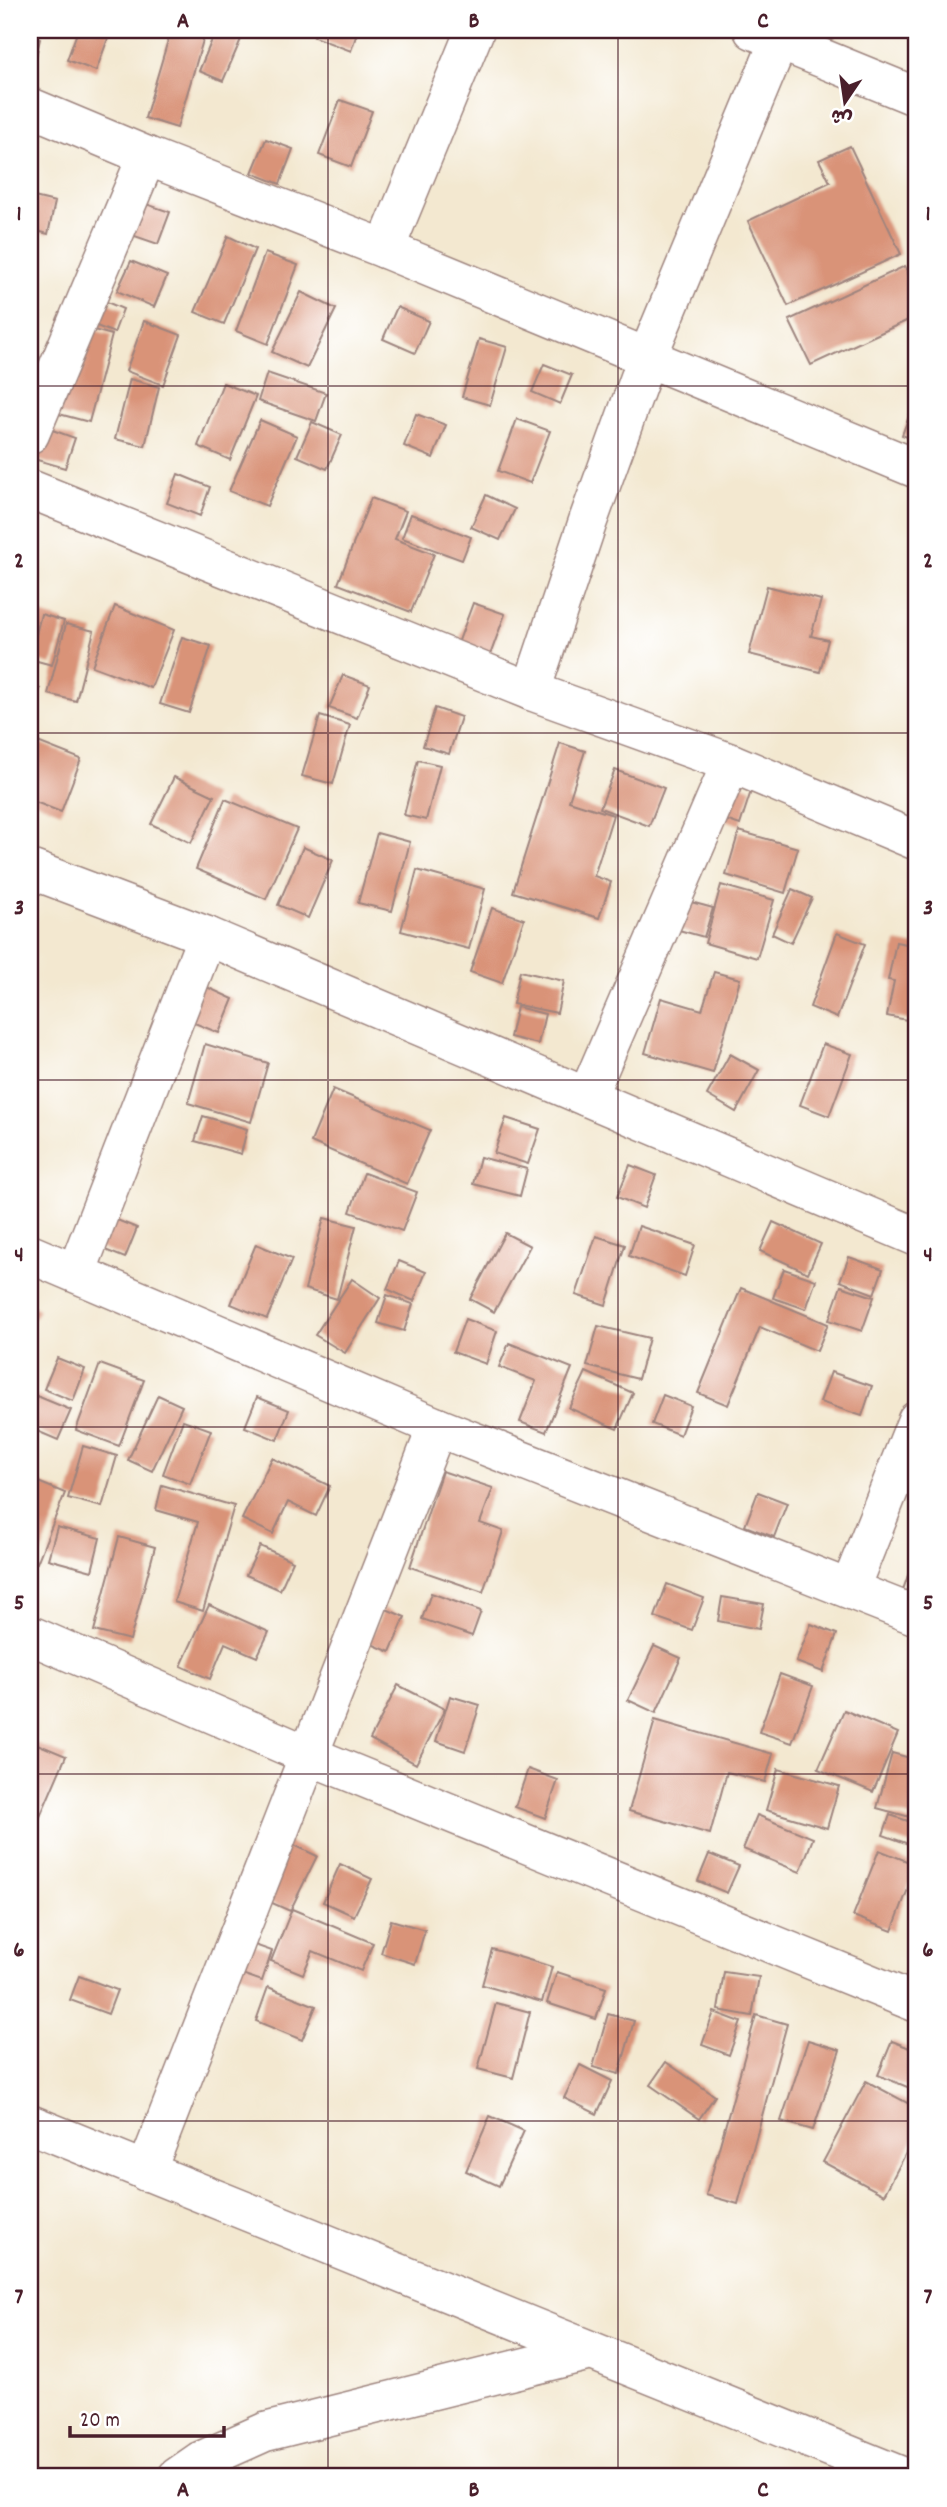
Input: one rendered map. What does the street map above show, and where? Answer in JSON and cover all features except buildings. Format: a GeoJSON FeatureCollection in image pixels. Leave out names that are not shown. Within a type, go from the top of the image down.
{"type":"FeatureCollection","features":[{"type":"Feature","properties":{"kind":"street"},"geometry":{"type":"LineString","coordinates":[[385,249],[475,30]]}},
{"type":"Feature","properties":{"kind":"street"},"geometry":{"type":"LineString","coordinates":[[531,691],[588,521],[766,35],[917,97]]}},
{"type":"Feature","properties":{"kind":"street"},"geometry":{"type":"LineString","coordinates":[[30,107],[385,249],[917,469]]}},
{"type":"Feature","properties":{"kind":"street"},"geometry":{"type":"LineString","coordinates":[[30,434],[147,156]]}},
{"type":"Feature","properties":{"kind":"street"},"geometry":{"type":"LineString","coordinates":[[30,489],[531,691],[731,763],[917,841]]}},
{"type":"Feature","properties":{"kind":"street"},"geometry":{"type":"LineString","coordinates":[[587,1097],[731,763]]}},
{"type":"Feature","properties":{"kind":"street"},"geometry":{"type":"LineString","coordinates":[[30,869],[207,936],[917,1237]]}},
{"type":"Feature","properties":{"kind":"street"},"geometry":{"type":"LineString","coordinates":[[76,1273],[207,936]]}},
{"type":"Feature","properties":{"kind":"street"},"geometry":{"type":"LineString","coordinates":[[30,1254],[437,1427],[917,1616]]}},
{"type":"Feature","properties":{"kind":"street"},"geometry":{"type":"LineString","coordinates":[[850,1588],[917,1420]]}},
{"type":"Feature","properties":{"kind":"street"},"geometry":{"type":"LineString","coordinates":[[146,2172],[437,1427]]}},
{"type":"Feature","properties":{"kind":"street"},"geometry":{"type":"LineString","coordinates":[[30,1635],[308,1755],[917,2003]]}},
{"type":"Feature","properties":{"kind":"street"},"geometry":{"type":"LineString","coordinates":[[30,2124],[904,2477]]}},
{"type":"Feature","properties":{"kind":"street"},"geometry":{"type":"LineString","coordinates":[[177,2477],[200,2461],[265,2432],[590,2351]]}}]}
